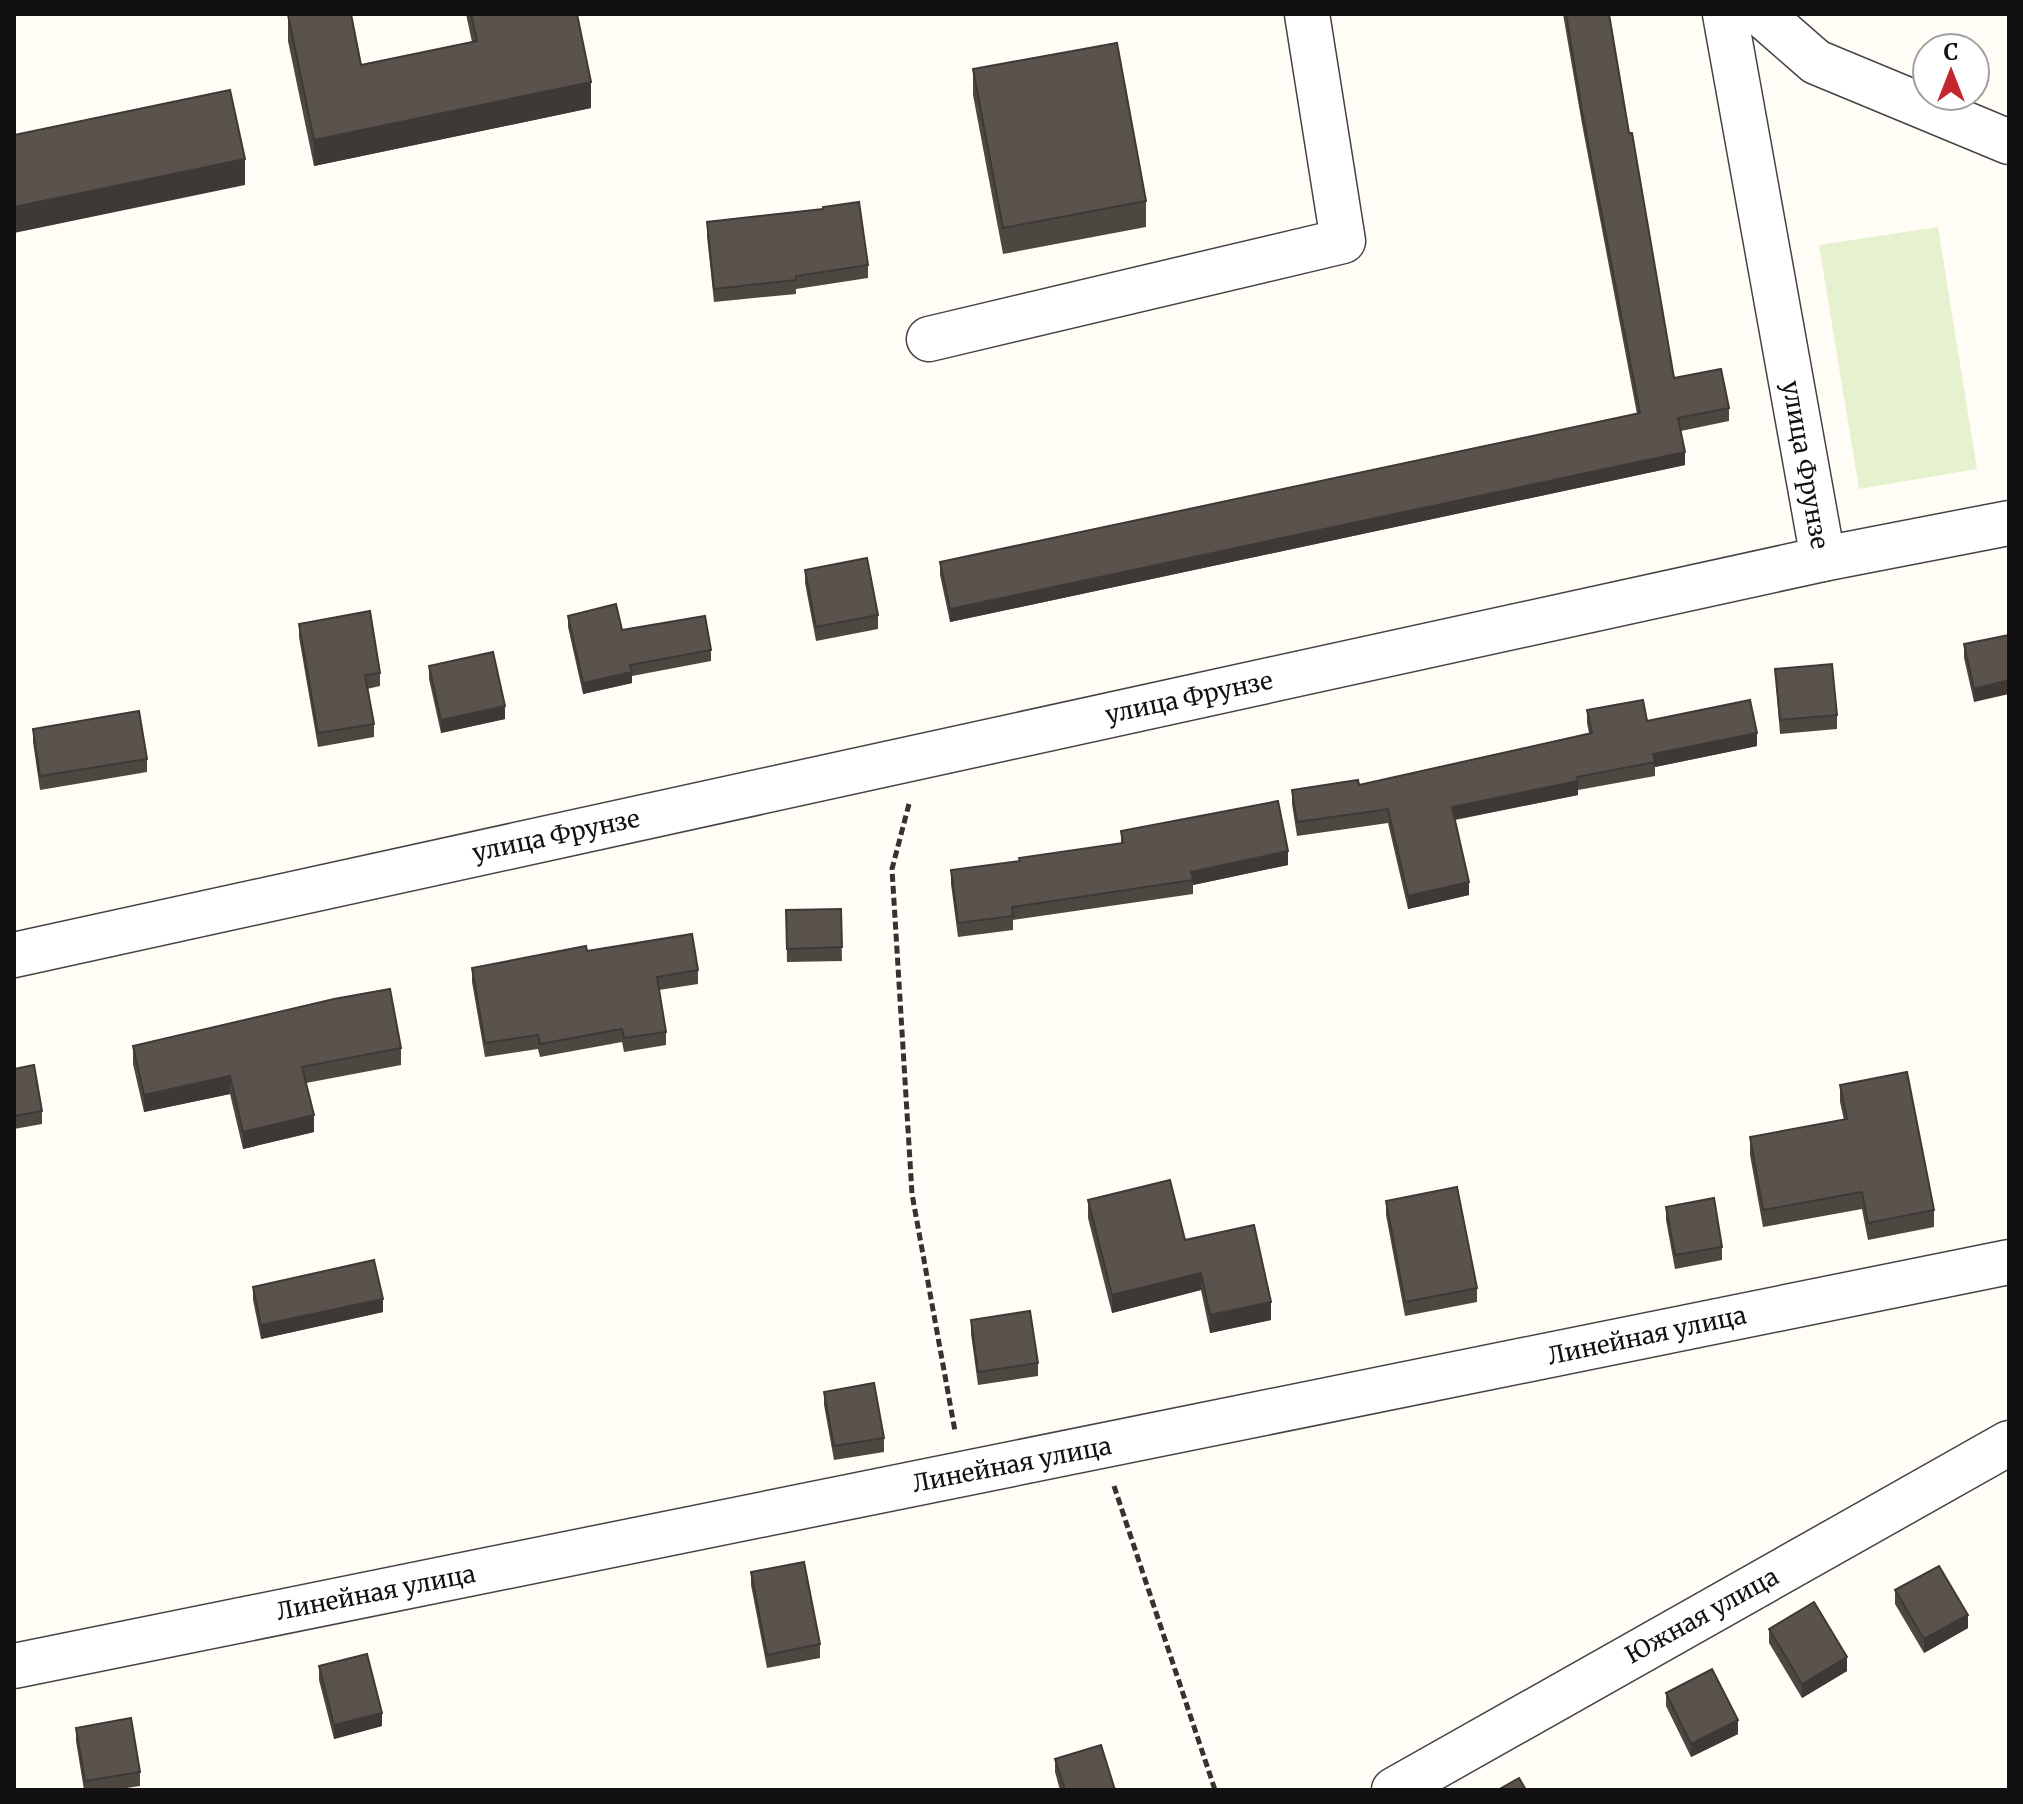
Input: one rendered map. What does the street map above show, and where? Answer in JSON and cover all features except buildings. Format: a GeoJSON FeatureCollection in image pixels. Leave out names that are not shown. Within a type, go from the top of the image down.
{"type":"FeatureCollection","features":[{"type":"Feature","properties":{"kind":"street"},"geometry":{"type":"LineString","coordinates":[[929,339],[1343,241],[1307,14]]}},
{"type":"Feature","properties":{"kind":"street","name":"улица Фрунзе"},"geometry":{"type":"LineString","coordinates":[[14,955],[1823,559],[1725,14]]}},
{"type":"Feature","properties":{"kind":"street"},"geometry":{"type":"LineString","coordinates":[[1761,14],[1816,62],[2009,142]]}},
{"type":"Feature","properties":{"kind":"street"},"geometry":{"type":"LineString","coordinates":[[1823,559],[2009,523]]}},
{"type":"Feature","properties":{"kind":"street","name":"Линейная улица"},"geometry":{"type":"LineString","coordinates":[[14,1666],[2009,1262]]}},
{"type":"Feature","properties":{"kind":"street","name":"Южная улица"},"geometry":{"type":"LineString","coordinates":[[1394,1790],[2009,1443]]}},
{"type":"Feature","properties":{"kind":"path"},"geometry":{"type":"LineString","coordinates":[[921,757],[892,869],[912,1194],[962,1475]]}},
{"type":"Feature","properties":{"kind":"path"},"geometry":{"type":"LineString","coordinates":[[1102,1447],[1215,1790]]}},
{"type":"Feature","properties":{"kind":"green space"},"geometry":{"type":"Polygon","coordinates":[[[1938,227],[1977,469],[1859,489],[1819,245],[1938,227]]]}}]}
